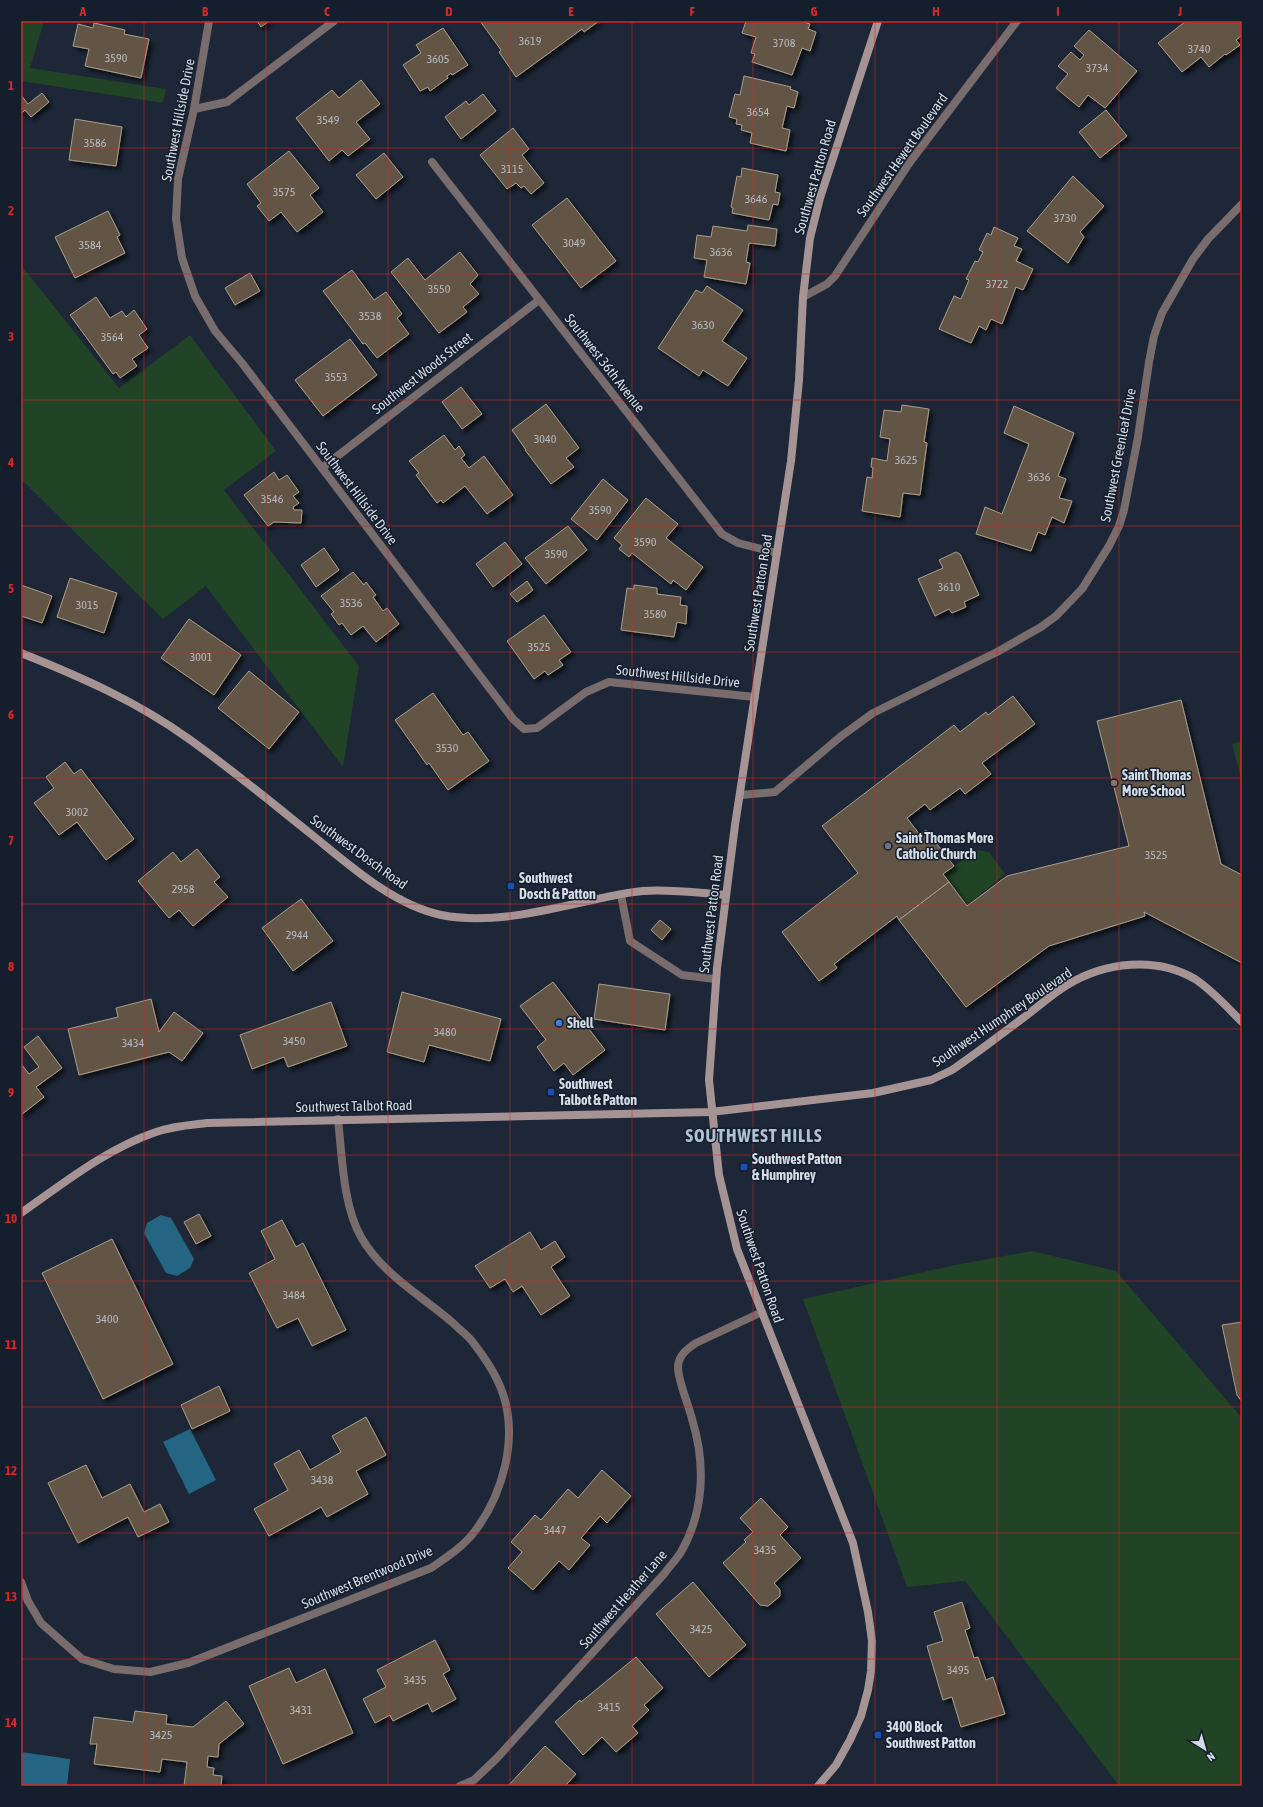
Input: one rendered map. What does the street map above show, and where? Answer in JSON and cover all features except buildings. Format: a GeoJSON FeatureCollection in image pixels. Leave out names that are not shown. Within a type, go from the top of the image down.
{"type":"FeatureCollection","features":[{"type":"Feature","properties":{"kind":"street","name":"Southwest Hillside Drive"},"geometry":{"type":"LineString","coordinates":[[209,21],[194,109],[178,179],[176,219],[182,258],[195,296],[215,331],[242,363],[513,719],[524,729],[537,728],[586,692],[609,682],[755,697]]}},
{"type":"Feature","properties":{"kind":"street"},"geometry":{"type":"LineString","coordinates":[[194,109],[227,102],[334,21]]}},
{"type":"Feature","properties":{"kind":"street","name":"Southwest Patton Road"},"geometry":{"type":"LineString","coordinates":[[818,1786],[836,1765],[861,1716],[868,1690],[871,1670],[872,1641],[868,1612],[852,1543],[737,1249],[719,1175],[711,1112],[709,1080],[716,979],[735,825],[741,795],[791,461],[799,380],[803,297],[810,238],[820,198],[878,21]]}},
{"type":"Feature","properties":{"kind":"street","name":"Southwest Hewett Boulevard"},"geometry":{"type":"LineString","coordinates":[[803,297],[827,284],[835,276],[910,162],[1017,21]]}},
{"type":"Feature","properties":{"kind":"street","name":"Southwest 36th Avenue"},"geometry":{"type":"LineString","coordinates":[[432,162],[722,534],[738,543],[777,553]]}},
{"type":"Feature","properties":{"kind":"street","name":"Southwest Greenleaf Drive"},"geometry":{"type":"LineString","coordinates":[[741,795],[775,792],[840,737],[873,713],[997,652],[1035,631],[1056,616],[1082,589],[1109,546],[1119,526],[1124,510],[1138,437],[1154,336],[1162,313],[1193,259],[1208,239],[1242,204]]}},
{"type":"Feature","properties":{"kind":"street","name":"Southwest Woods Street"},"geometry":{"type":"LineString","coordinates":[[322,468],[539,300]]}},
{"type":"Feature","properties":{"kind":"street","name":"Southwest Dosch Road"},"geometry":{"type":"LineString","coordinates":[[21,653],[77,675],[125,699],[166,723],[266,797],[364,876],[410,905],[424,911],[456,917],[499,917],[534,912],[643,891],[726,895]]}},
{"type":"Feature","properties":{"kind":"street"},"geometry":{"type":"LineString","coordinates":[[621,895],[630,941],[682,975],[716,979]]}},
{"type":"Feature","properties":{"kind":"street","name":"Southwest Humphrey Boulevard"},"geometry":{"type":"LineString","coordinates":[[711,1112],[873,1093],[931,1080],[952,1070],[968,1059],[1067,985],[1089,974],[1113,967],[1134,964],[1155,965],[1180,972],[1194,979],[1213,992],[1242,1022]]}},
{"type":"Feature","properties":{"kind":"street","name":"Southwest Talbot Road"},"geometry":{"type":"LineString","coordinates":[[21,1212],[104,1156],[157,1131],[172,1127],[207,1123],[338,1119],[711,1112]]}},
{"type":"Feature","properties":{"kind":"street","name":"Southwest Brentwood Drive"},"geometry":{"type":"LineString","coordinates":[[21,1582],[28,1601],[41,1622],[82,1659],[114,1669],[150,1672],[188,1663],[431,1568],[453,1553],[474,1532],[494,1501],[507,1459],[510,1432],[503,1394],[492,1371],[470,1339],[442,1314],[382,1266],[361,1237],[348,1201],[338,1119]]}},
{"type":"Feature","properties":{"kind":"street","name":"Southwest Heather Lane"},"geometry":{"type":"LineString","coordinates":[[460,1786],[474,1780],[497,1758],[664,1574],[680,1554],[696,1517],[702,1478],[698,1438],[678,1371],[680,1356],[686,1349],[696,1343],[762,1312]]}},
{"type":"Feature","properties":{"kind":"green space"},"geometry":{"type":"Polygon","coordinates":[[[21,21],[44,21],[30,68],[166,89],[163,103],[21,81],[21,21]]]}},
{"type":"Feature","properties":{"kind":"green space"},"geometry":{"type":"Polygon","coordinates":[[[21,265],[119,388],[190,335],[276,451],[224,490],[359,666],[343,767],[206,586],[163,619],[21,479],[21,265]]]}},
{"type":"Feature","properties":{"kind":"green space"},"geometry":{"type":"Polygon","coordinates":[[[1242,741],[1242,781],[1232,744],[1242,741]]]}},
{"type":"Feature","properties":{"kind":"green space"},"geometry":{"type":"Polygon","coordinates":[[[977,850],[989,852],[1005,874],[967,905],[943,874],[977,850]]]}},
{"type":"Feature","properties":{"kind":"green space"},"geometry":{"type":"Polygon","coordinates":[[[1032,1251],[1116,1271],[1242,1418],[1242,1786],[1119,1786],[965,1581],[907,1587],[803,1299],[955,1265],[1032,1251]]]}},
{"type":"Feature","properties":{"kind":"water"},"geometry":{"type":"Polygon","coordinates":[[[161,1215],[171,1218],[194,1259],[190,1268],[177,1276],[166,1273],[144,1233],[147,1223],[161,1215]]]}},
{"type":"Feature","properties":{"kind":"water"},"geometry":{"type":"Polygon","coordinates":[[[190,1429],[216,1480],[189,1494],[163,1442],[190,1429]]]}},
{"type":"Feature","properties":{"kind":"water"},"geometry":{"type":"Polygon","coordinates":[[[21,1752],[70,1759],[67,1786],[21,1786],[21,1752]]]}},
{"type":"Feature","properties":{"kind":"place","name":"Saint Thomas More School"},"geometry":{"type":"Point","coordinates":[1114,783]}},
{"type":"Feature","properties":{"kind":"place","name":"Saint Thomas More Catholic Church"},"geometry":{"type":"Point","coordinates":[888,846]}},
{"type":"Feature","properties":{"kind":"place","name":"Southwest Dosch & Patton"},"geometry":{"type":"Point","coordinates":[511,886]}},
{"type":"Feature","properties":{"kind":"place","name":"Shell"},"geometry":{"type":"Point","coordinates":[559,1023]}},
{"type":"Feature","properties":{"kind":"place","name":"Southwest Talbot & Patton"},"geometry":{"type":"Point","coordinates":[551,1092]}},
{"type":"Feature","properties":{"kind":"place","name":"Southwest Patton & Humphrey"},"geometry":{"type":"Point","coordinates":[744,1167]}},
{"type":"Feature","properties":{"kind":"place","name":"3400 Block Southwest Patton"},"geometry":{"type":"Point","coordinates":[878,1735]}},
{"type":"Feature","properties":{"kind":"district","name":"SOUTHWEST HILLS"},"geometry":{"type":"Point","coordinates":[754,1135]}}]}
